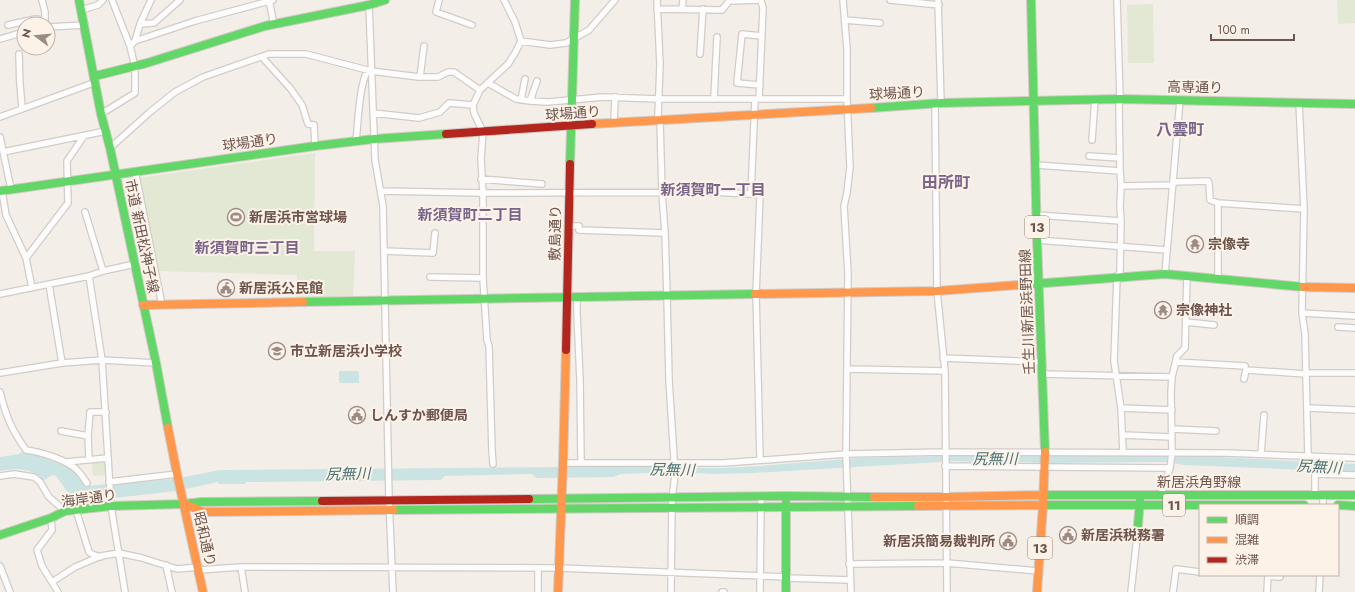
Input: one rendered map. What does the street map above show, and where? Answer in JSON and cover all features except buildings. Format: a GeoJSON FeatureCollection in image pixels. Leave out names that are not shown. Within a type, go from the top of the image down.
{"type":"FeatureCollection","features":[{"type":"Feature","properties":{"kind":"street"},"geometry":{"type":"LineString","coordinates":[[42,0],[45,16]]}},
{"type":"Feature","properties":{"kind":"street","name":"市道 新田松神子線"},"geometry":{"type":"LineString","coordinates":[[79,0],[156,363],[177,476]]}},
{"type":"Feature","properties":{"kind":"street"},"geometry":{"type":"LineString","coordinates":[[81,10],[98,5],[104,0]]}},
{"type":"Feature","properties":{"kind":"street"},"geometry":{"type":"LineString","coordinates":[[102,114],[135,93],[135,66],[130,46],[112,0]]}},
{"type":"Feature","properties":{"kind":"street"},"geometry":{"type":"LineString","coordinates":[[135,41],[140,24],[151,0]]}},
{"type":"Feature","properties":{"kind":"street"},"geometry":{"type":"LineString","coordinates":[[140,24],[154,23],[180,0]]}},
{"type":"Feature","properties":{"kind":"street"},"geometry":{"type":"LineString","coordinates":[[130,46],[135,41],[194,21],[270,0],[274,24]]}},
{"type":"Feature","properties":{"kind":"street"},"geometry":{"type":"LineString","coordinates":[[0,117],[95,79],[248,31],[385,0]]}},
{"type":"Feature","properties":{"kind":"street"},"geometry":{"type":"LineString","coordinates":[[440,0],[436,12],[472,25]]}},
{"type":"Feature","properties":{"kind":"street"},"geometry":{"type":"LineString","coordinates":[[493,464],[489,346],[486,340],[483,278],[482,132],[474,113],[473,106],[480,90],[508,64],[521,40],[515,22],[504,0]]}},
{"type":"Feature","properties":{"kind":"street","name":"敷島通り"},"geometry":{"type":"LineString","coordinates":[[561,499],[575,0]]}},
{"type":"Feature","properties":{"kind":"street"},"geometry":{"type":"LineString","coordinates":[[521,40],[550,45],[566,43],[574,37],[589,30],[615,0]]}},
{"type":"Feature","properties":{"kind":"street"},"geometry":{"type":"LineString","coordinates":[[657,0],[660,64],[658,116],[660,121],[662,193],[668,296],[669,380],[675,475],[672,498],[671,592]]}},
{"type":"Feature","properties":{"kind":"street"},"geometry":{"type":"LineString","coordinates":[[682,9],[683,0]]}},
{"type":"Feature","properties":{"kind":"street"},"geometry":{"type":"LineString","coordinates":[[657,9],[722,10],[729,1],[761,0],[763,8],[760,85],[754,114],[751,194]]}},
{"type":"Feature","properties":{"kind":"street"},"geometry":{"type":"LineString","coordinates":[[843,0],[850,167],[844,206],[848,274],[846,455],[851,592]]}},
{"type":"Feature","properties":{"kind":"street"},"geometry":{"type":"LineString","coordinates":[[890,0],[938,2],[937,291],[945,371],[947,592]]}},
{"type":"Feature","properties":{"kind":"street","name":"壬生川新居浜野田線"},"geometry":{"type":"LineString","coordinates":[[1031,0],[1037,240],[1045,454]]}},
{"type":"Feature","properties":{"kind":"street"},"geometry":{"type":"LineString","coordinates":[[1117,0],[1120,99],[1121,221],[1120,272],[1117,277],[1114,361],[1121,408],[1123,452]]}},
{"type":"Feature","properties":{"kind":"street"},"geometry":{"type":"LineString","coordinates":[[373,2],[369,71],[375,160],[383,206],[389,509],[393,592]]}},
{"type":"Feature","properties":{"kind":"street"},"geometry":{"type":"LineString","coordinates":[[700,54],[703,9]]}},
{"type":"Feature","properties":{"kind":"street"},"geometry":{"type":"LineString","coordinates":[[845,20],[880,23]]}},
{"type":"Feature","properties":{"kind":"street"},"geometry":{"type":"LineString","coordinates":[[8,25],[16,23]]}},
{"type":"Feature","properties":{"kind":"street"},"geometry":{"type":"LineString","coordinates":[[56,27],[84,26]]}},
{"type":"Feature","properties":{"kind":"street"},"geometry":{"type":"LineString","coordinates":[[0,39],[16,34]]}},
{"type":"Feature","properties":{"kind":"street"},"geometry":{"type":"LineString","coordinates":[[760,85],[737,83],[742,34],[762,36]]}},
{"type":"Feature","properties":{"kind":"street"},"geometry":{"type":"LineString","coordinates":[[714,98],[717,37]]}},
{"type":"Feature","properties":{"kind":"street"},"geometry":{"type":"LineString","coordinates":[[420,77],[424,46]]}},
{"type":"Feature","properties":{"kind":"street"},"geometry":{"type":"LineString","coordinates":[[110,148],[175,92],[203,77],[269,54],[306,54],[369,71],[420,77],[438,77],[448,72],[454,72],[480,90]]}},
{"type":"Feature","properties":{"kind":"street"},"geometry":{"type":"LineString","coordinates":[[19,56],[19,85],[22,108]]}},
{"type":"Feature","properties":{"kind":"street"},"geometry":{"type":"LineString","coordinates":[[262,57],[290,88],[302,105],[308,124],[314,125],[315,146]]}},
{"type":"Feature","properties":{"kind":"street"},"geometry":{"type":"LineString","coordinates":[[356,141],[362,90],[365,75],[369,71]]}},
{"type":"Feature","properties":{"kind":"street"},"geometry":{"type":"LineString","coordinates":[[520,100],[525,79]]}},
{"type":"Feature","properties":{"kind":"street"},"geometry":{"type":"LineString","coordinates":[[530,101],[537,81]]}},
{"type":"Feature","properties":{"kind":"street"},"geometry":{"type":"LineString","coordinates":[[488,83],[516,99],[548,102],[572,99],[615,97],[658,99],[847,99]]}},
{"type":"Feature","properties":{"kind":"street"},"geometry":{"type":"LineString","coordinates":[[614,123],[615,97]]}},
{"type":"Feature","properties":{"kind":"street"},"geometry":{"type":"LineString","coordinates":[[1092,140],[1095,99]]}},
{"type":"Feature","properties":{"kind":"street","name":"高専通り"},"geometry":{"type":"LineString","coordinates":[[1034,100],[1120,99],[1355,104]]}},
{"type":"Feature","properties":{"kind":"street","name":"球場通り"},"geometry":{"type":"LineString","coordinates":[[1,191],[135,171],[374,139],[754,114],[1034,100]]}},
{"type":"Feature","properties":{"kind":"street"},"geometry":{"type":"LineString","coordinates":[[1165,274],[1180,100]]}},
{"type":"Feature","properties":{"kind":"street"},"geometry":{"type":"LineString","coordinates":[[1299,102],[1304,209],[1302,313],[1305,334],[1308,456]]}},
{"type":"Feature","properties":{"kind":"street"},"geometry":{"type":"LineString","coordinates":[[373,113],[419,118],[440,112],[449,103],[473,106]]}},
{"type":"Feature","properties":{"kind":"street"},"geometry":{"type":"LineString","coordinates":[[3,152],[106,131]]}},
{"type":"Feature","properties":{"kind":"street"},"geometry":{"type":"LineString","coordinates":[[26,258],[68,203],[68,161],[84,136]]}},
{"type":"Feature","properties":{"kind":"street"},"geometry":{"type":"LineString","coordinates":[[0,137],[11,189]]}},
{"type":"Feature","properties":{"kind":"street"},"geometry":{"type":"LineString","coordinates":[[1089,156],[1120,158]]}},
{"type":"Feature","properties":{"kind":"street"},"geometry":{"type":"LineString","coordinates":[[1036,165],[1120,171]]}},
{"type":"Feature","properties":{"kind":"street"},"geometry":{"type":"LineString","coordinates":[[135,171],[162,305]]}},
{"type":"Feature","properties":{"kind":"street"},"geometry":{"type":"LineString","coordinates":[[482,179],[542,184]]}},
{"type":"Feature","properties":{"kind":"street"},"geometry":{"type":"LineString","coordinates":[[1121,186],[1208,182],[1210,200],[1218,203],[1304,209]]}},
{"type":"Feature","properties":{"kind":"street"},"geometry":{"type":"LineString","coordinates":[[1,191],[6,215],[26,258],[32,288]]}},
{"type":"Feature","properties":{"kind":"street"},"geometry":{"type":"LineString","coordinates":[[381,191],[483,193],[710,192],[760,195],[756,294],[760,459]]}},
{"type":"Feature","properties":{"kind":"street"},"geometry":{"type":"LineString","coordinates":[[1218,203],[1218,279]]}},
{"type":"Feature","properties":{"kind":"street"},"geometry":{"type":"LineString","coordinates":[[85,212],[103,271]]}},
{"type":"Feature","properties":{"kind":"street"},"geometry":{"type":"LineString","coordinates":[[1037,215],[1121,221]]}},
{"type":"Feature","properties":{"kind":"street"},"geometry":{"type":"LineString","coordinates":[[568,226],[579,226],[579,230],[665,233]]}},
{"type":"Feature","properties":{"kind":"street"},"geometry":{"type":"LineString","coordinates":[[384,252],[433,253],[435,233]]}},
{"type":"Feature","properties":{"kind":"street"},"geometry":{"type":"LineString","coordinates":[[1037,240],[1120,245],[1167,250]]}},
{"type":"Feature","properties":{"kind":"street"},"geometry":{"type":"LineString","coordinates":[[0,294],[89,276],[103,271],[135,264]]}},
{"type":"Feature","properties":{"kind":"street"},"geometry":{"type":"LineString","coordinates":[[143,305],[937,291],[1165,274],[1302,287],[1355,288]]}},
{"type":"Feature","properties":{"kind":"street"},"geometry":{"type":"LineString","coordinates":[[1161,494],[1170,466],[1172,453],[1172,377],[1177,356],[1185,348],[1187,275]]}},
{"type":"Feature","properties":{"kind":"street"},"geometry":{"type":"LineString","coordinates":[[89,276],[102,360],[110,503],[125,592]]}},
{"type":"Feature","properties":{"kind":"street"},"geometry":{"type":"LineString","coordinates":[[430,277],[483,278]]}},
{"type":"Feature","properties":{"kind":"street"},"geometry":{"type":"LineString","coordinates":[[49,284],[62,363]]}},
{"type":"Feature","properties":{"kind":"street"},"geometry":{"type":"LineString","coordinates":[[577,297],[576,314],[580,380],[581,464]]}},
{"type":"Feature","properties":{"kind":"street"},"geometry":{"type":"LineString","coordinates":[[1302,313],[1355,316]]}},
{"type":"Feature","properties":{"kind":"street"},"geometry":{"type":"LineString","coordinates":[[1186,322],[1214,325]]}},
{"type":"Feature","properties":{"kind":"street"},"geometry":{"type":"LineString","coordinates":[[1338,327],[1355,328]]}},
{"type":"Feature","properties":{"kind":"street"},"geometry":{"type":"LineString","coordinates":[[943,358],[1042,362]]}},
{"type":"Feature","properties":{"kind":"street"},"geometry":{"type":"LineString","coordinates":[[0,373],[62,363],[102,360],[156,363]]}},
{"type":"Feature","properties":{"kind":"street"},"geometry":{"type":"LineString","coordinates":[[1176,362],[1245,366]]}},
{"type":"Feature","properties":{"kind":"street"},"geometry":{"type":"LineString","coordinates":[[848,369],[945,371]]}},
{"type":"Feature","properties":{"kind":"street"},"geometry":{"type":"LineString","coordinates":[[1244,379],[1246,370],[1306,373],[1355,373]]}},
{"type":"Feature","properties":{"kind":"street"},"geometry":{"type":"LineString","coordinates":[[1042,374],[1172,377]]}},
{"type":"Feature","properties":{"kind":"street"},"geometry":{"type":"LineString","coordinates":[[0,392],[7,418],[18,439],[26,450],[36,451],[66,462],[78,470],[87,484]]}},
{"type":"Feature","properties":{"kind":"street"},"geometry":{"type":"LineString","coordinates":[[1121,408],[1172,410]]}},
{"type":"Feature","properties":{"kind":"street"},"geometry":{"type":"LineString","coordinates":[[1307,408],[1355,410]]}},
{"type":"Feature","properties":{"kind":"street"},"geometry":{"type":"LineString","coordinates":[[89,460],[88,436],[90,412],[106,412]]}},
{"type":"Feature","properties":{"kind":"street"},"geometry":{"type":"LineString","coordinates":[[1261,454],[1264,415]]}},
{"type":"Feature","properties":{"kind":"street"},"geometry":{"type":"LineString","coordinates":[[1172,429],[1216,431]]}},
{"type":"Feature","properties":{"kind":"street"},"geometry":{"type":"LineString","coordinates":[[61,431],[88,436]]}},
{"type":"Feature","properties":{"kind":"street"},"geometry":{"type":"LineString","coordinates":[[1122,435],[1172,437]]}},
{"type":"Feature","properties":{"kind":"street"},"geometry":{"type":"LineString","coordinates":[[563,464],[674,465],[846,455],[945,453],[1045,454],[1123,452],[1261,454],[1355,458]]}},
{"type":"Feature","properties":{"kind":"street","name":"13"},"geometry":{"type":"LineString","coordinates":[[1037,592],[1044,495],[1045,454]]}},
{"type":"Feature","properties":{"kind":"street"},"geometry":{"type":"LineString","coordinates":[[66,462],[108,458]]}},
{"type":"Feature","properties":{"kind":"street"},"geometry":{"type":"LineString","coordinates":[[945,466],[1170,466]]}},
{"type":"Feature","properties":{"kind":"street"},"geometry":{"type":"LineString","coordinates":[[0,476],[14,474],[34,477],[40,482],[49,497],[65,511]]}},
{"type":"Feature","properties":{"kind":"street"},"geometry":{"type":"LineString","coordinates":[[1323,504],[1319,495],[1315,474],[1355,475]]}},
{"type":"Feature","properties":{"kind":"street"},"geometry":{"type":"LineString","coordinates":[[109,483],[177,476]]}},
{"type":"Feature","properties":{"kind":"street","name":"昭和通り"},"geometry":{"type":"LineString","coordinates":[[177,476],[203,592]]}},
{"type":"Feature","properties":{"kind":"street","name":"新居浜角野線"},"geometry":{"type":"LineString","coordinates":[[561,499],[786,496],[947,497],[1161,494],[1355,496]]}},
{"type":"Feature","properties":{"kind":"street"},"geometry":{"type":"LineString","coordinates":[[1131,592],[1140,495]]}},
{"type":"Feature","properties":{"kind":"street"},"geometry":{"type":"LineString","coordinates":[[786,496],[786,592]]}},
{"type":"Feature","properties":{"kind":"street"},"geometry":{"type":"LineString","coordinates":[[760,592],[761,497]]}},
{"type":"Feature","properties":{"kind":"street"},"geometry":{"type":"LineString","coordinates":[[436,510],[437,499]]}},
{"type":"Feature","properties":{"kind":"street"},"geometry":{"type":"LineString","coordinates":[[558,592],[561,499]]}},
{"type":"Feature","properties":{"kind":"street","name":"海岸通り"},"geometry":{"type":"LineString","coordinates":[[0,535],[51,518],[65,511],[110,503],[184,504],[201,502],[561,499]]}},
{"type":"Feature","properties":{"kind":"street","name":"新居浜角野線"},"geometry":{"type":"LineString","coordinates":[[184,504],[203,512],[672,507],[848,508],[1043,505],[1199,505]]}},
{"type":"Feature","properties":{"kind":"street"},"geometry":{"type":"LineString","coordinates":[[1339,505],[1355,506]]}},
{"type":"Feature","properties":{"kind":"street"},"geometry":{"type":"LineString","coordinates":[[76,510],[90,552],[100,557]]}},
{"type":"Feature","properties":{"kind":"street"},"geometry":{"type":"LineString","coordinates":[[51,518],[52,530],[37,550],[42,566],[58,592]]}},
{"type":"Feature","properties":{"kind":"street"},"geometry":{"type":"LineString","coordinates":[[52,582],[75,567],[100,557],[119,553],[177,569],[241,567],[559,568],[850,580]]}},
{"type":"Feature","properties":{"kind":"street"},"geometry":{"type":"LineString","coordinates":[[850,564],[947,563],[1038,571]]}},
{"type":"Feature","properties":{"kind":"street"},"geometry":{"type":"LineString","coordinates":[[166,565],[172,592]]}},
{"type":"Feature","properties":{"kind":"street"},"geometry":{"type":"LineString","coordinates":[[0,566],[10,592]]}},
{"type":"Feature","properties":{"kind":"street"},"geometry":{"type":"LineString","coordinates":[[241,567],[245,592]]}},
{"type":"Feature","properties":{"kind":"street"},"geometry":{"type":"LineString","coordinates":[[538,568],[538,592]]}},
{"type":"Feature","properties":{"kind":"street"},"geometry":{"type":"LineString","coordinates":[[1173,592],[1176,569],[1199,572]]}},
{"type":"Feature","properties":{"kind":"street"},"geometry":{"type":"LineString","coordinates":[[1267,592],[1268,576]]}},
{"type":"Feature","properties":{"kind":"street"},"geometry":{"type":"LineString","coordinates":[[1319,592],[1320,576]]}},
{"type":"Feature","properties":{"kind":"green space"},"geometry":{"type":"Polygon","coordinates":[[[1337,0],[1355,0],[1355,23],[1338,24],[1337,0]]]}},
{"type":"Feature","properties":{"kind":"green space"},"geometry":{"type":"Polygon","coordinates":[[[1153,4],[1154,63],[1128,63],[1127,5],[1153,4]]]}},
{"type":"Feature","properties":{"kind":"green space"},"geometry":{"type":"Polygon","coordinates":[[[315,153],[314,251],[355,251],[353,298],[296,300],[297,275],[157,271],[138,178],[315,153]]]}},
{"type":"Feature","properties":{"kind":"green space"},"geometry":{"type":"Polygon","coordinates":[[[92,461],[105,461],[106,475],[93,476],[92,461]]]}},
{"type":"Feature","properties":{"kind":"water"},"geometry":{"type":"Polygon","coordinates":[[[339,371],[359,371],[359,383],[339,383],[339,371]]]}},
{"type":"Feature","properties":{"kind":"water","name":"尻無川"},"geometry":{"type":"Polygon","coordinates":[[[22,452],[35,454],[72,469],[85,486],[174,479],[220,470],[664,466],[668,469],[682,469],[760,466],[858,458],[947,456],[1178,455],[1355,464],[1355,472],[1184,465],[1167,462],[1039,463],[957,461],[752,473],[696,473],[672,475],[669,472],[621,474],[613,477],[536,478],[532,474],[444,476],[441,480],[246,482],[245,484],[218,484],[218,482],[176,491],[79,502],[69,494],[56,476],[52,475],[43,481],[40,479],[41,477],[26,470],[11,469],[0,471],[0,457],[19,454],[22,452]]]}},
{"type":"Feature","properties":{"kind":"traffic: fast"},"geometry":{"type":"LineString","coordinates":[[79,0],[101,114],[110,148],[156,363],[168,428]]}},
{"type":"Feature","properties":{"kind":"traffic: fast"},"geometry":{"type":"LineString","coordinates":[[95,76],[147,63],[265,26],[369,5],[385,0]]}},
{"type":"Feature","properties":{"kind":"traffic: fast"},"geometry":{"type":"LineString","coordinates":[[570,164],[575,0]]}},
{"type":"Feature","properties":{"kind":"traffic: fast"},"geometry":{"type":"LineString","coordinates":[[1031,0],[1037,240],[1045,452]]}},
{"type":"Feature","properties":{"kind":"traffic: fast"},"geometry":{"type":"LineString","coordinates":[[871,108],[941,103],[1120,99],[1355,104]]}},
{"type":"Feature","properties":{"kind":"traffic: fast"},"geometry":{"type":"LineString","coordinates":[[0,191],[315,146],[374,139],[446,134]]}},
{"type":"Feature","properties":{"kind":"traffic: fast"},"geometry":{"type":"LineString","coordinates":[[1019,285],[1165,274],[1303,287]]}},
{"type":"Feature","properties":{"kind":"traffic: fast"},"geometry":{"type":"LineString","coordinates":[[303,302],[755,294]]}},
{"type":"Feature","properties":{"kind":"traffic: fast"},"geometry":{"type":"LineString","coordinates":[[1044,495],[1355,495]]}},
{"type":"Feature","properties":{"kind":"traffic: fast"},"geometry":{"type":"LineString","coordinates":[[529,499],[786,496],[874,497]]}},
{"type":"Feature","properties":{"kind":"traffic: fast"},"geometry":{"type":"LineString","coordinates":[[1137,537],[1140,500]]}},
{"type":"Feature","properties":{"kind":"traffic: fast"},"geometry":{"type":"LineString","coordinates":[[0,535],[51,518],[65,511],[111,506],[184,504],[201,502],[322,501]]}},
{"type":"Feature","properties":{"kind":"traffic: fast"},"geometry":{"type":"LineString","coordinates":[[786,503],[786,592]]}},
{"type":"Feature","properties":{"kind":"traffic: fast"},"geometry":{"type":"LineString","coordinates":[[1043,505],[1199,505]]}},
{"type":"Feature","properties":{"kind":"traffic: fast"},"geometry":{"type":"LineString","coordinates":[[1339,505],[1355,506]]}},
{"type":"Feature","properties":{"kind":"traffic: fast"},"geometry":{"type":"LineString","coordinates":[[393,510],[918,506]]}},
{"type":"Feature","properties":{"kind":"traffic: slow"},"geometry":{"type":"LineString","coordinates":[[592,124],[871,108]]}},
{"type":"Feature","properties":{"kind":"traffic: slow"},"geometry":{"type":"LineString","coordinates":[[755,294],[937,291],[1019,285]]}},
{"type":"Feature","properties":{"kind":"traffic: slow"},"geometry":{"type":"LineString","coordinates":[[1303,287],[1355,288]]}},
{"type":"Feature","properties":{"kind":"traffic: slow"},"geometry":{"type":"LineString","coordinates":[[143,305],[303,302]]}},
{"type":"Feature","properties":{"kind":"traffic: slow"},"geometry":{"type":"LineString","coordinates":[[558,592],[566,350]]}},
{"type":"Feature","properties":{"kind":"traffic: slow"},"geometry":{"type":"LineString","coordinates":[[168,428],[203,592]]}},
{"type":"Feature","properties":{"kind":"traffic: slow"},"geometry":{"type":"LineString","coordinates":[[1037,592],[1045,452]]}},
{"type":"Feature","properties":{"kind":"traffic: slow"},"geometry":{"type":"LineString","coordinates":[[874,497],[1044,495]]}},
{"type":"Feature","properties":{"kind":"traffic: slow"},"geometry":{"type":"LineString","coordinates":[[185,504],[203,512],[393,510]]}},
{"type":"Feature","properties":{"kind":"traffic: slow"},"geometry":{"type":"LineString","coordinates":[[918,506],[1043,505]]}},
{"type":"Feature","properties":{"kind":"traffic: jam"},"geometry":{"type":"LineString","coordinates":[[446,134],[592,124]]}},
{"type":"Feature","properties":{"kind":"traffic: jam"},"geometry":{"type":"LineString","coordinates":[[566,350],[570,164]]}},
{"type":"Feature","properties":{"kind":"traffic: jam"},"geometry":{"type":"LineString","coordinates":[[322,501],[529,499]]}},
{"type":"Feature","properties":{"kind":"place","name":"新居浜市営球場"},"geometry":{"type":"Point","coordinates":[236,217]}},
{"type":"Feature","properties":{"kind":"place","name":"宗像寺"},"geometry":{"type":"Point","coordinates":[1195,244]}},
{"type":"Feature","properties":{"kind":"place","name":"新居浜公民館"},"geometry":{"type":"Point","coordinates":[226,288]}},
{"type":"Feature","properties":{"kind":"place","name":"宗像神社"},"geometry":{"type":"Point","coordinates":[1163,310]}},
{"type":"Feature","properties":{"kind":"place","name":"市立新居浜小学校"},"geometry":{"type":"Point","coordinates":[277,351]}},
{"type":"Feature","properties":{"kind":"place","name":"しんすか郵便局"},"geometry":{"type":"Point","coordinates":[357,415]}},
{"type":"Feature","properties":{"kind":"place","name":"新居浜税務署"},"geometry":{"type":"Point","coordinates":[1068,535]}},
{"type":"Feature","properties":{"kind":"place","name":"新居浜簡易裁判所"},"geometry":{"type":"Point","coordinates":[1008,541]}},
{"type":"Feature","properties":{"kind":"district","name":"八雲町"},"geometry":{"type":"Point","coordinates":[1180,129]}},
{"type":"Feature","properties":{"kind":"district","name":"田所町"},"geometry":{"type":"Point","coordinates":[946,182]}},
{"type":"Feature","properties":{"kind":"district","name":"新須賀町一丁目"},"geometry":{"type":"Point","coordinates":[713,190]}},
{"type":"Feature","properties":{"kind":"district","name":"新須賀町二丁目"},"geometry":{"type":"Point","coordinates":[470,215]}},
{"type":"Feature","properties":{"kind":"district","name":"新須賀町三丁目"},"geometry":{"type":"Point","coordinates":[247,248]}}]}
